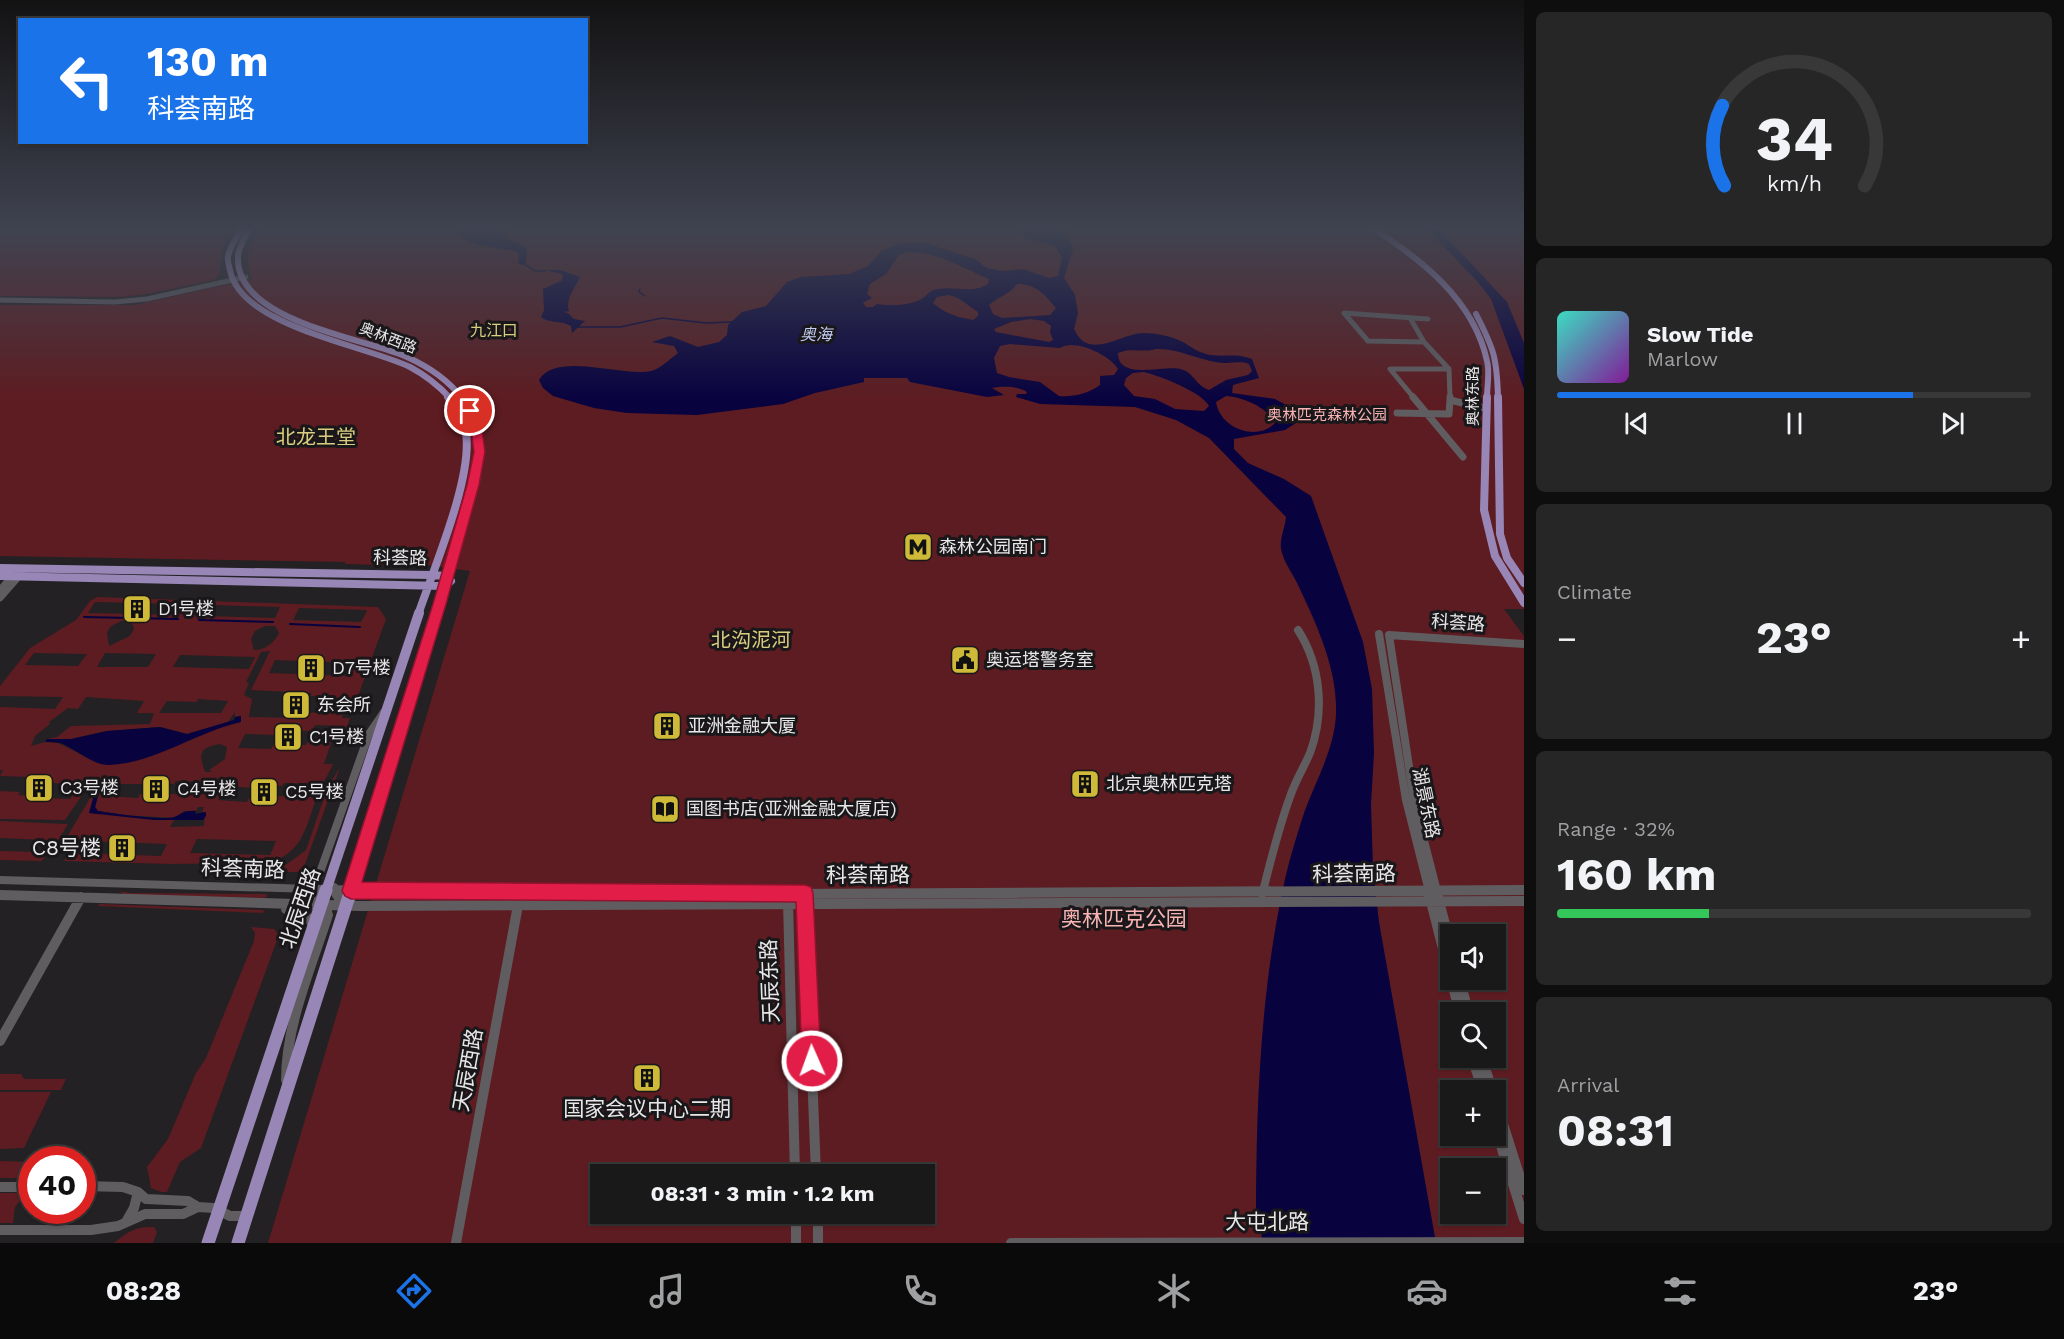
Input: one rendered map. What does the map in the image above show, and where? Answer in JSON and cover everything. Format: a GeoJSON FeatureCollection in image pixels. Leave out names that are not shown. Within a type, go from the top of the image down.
{"type":"FeatureCollection","features":[{"type":"Feature","properties":{"kind":"main road","name":"奥林西路"},"geometry":{"type":"LineString","coordinates":[[235,285],[244,299],[274,318],[409,366],[435,383],[454,403],[464,423],[465,468],[429,581]]}},
{"type":"Feature","properties":{"kind":"main road","name":"奥林西路"},"geometry":{"type":"LineString","coordinates":[[247,285],[252,294],[268,307],[300,321],[409,358],[445,380],[464,399],[476,423],[479,452],[473,485],[446,581]]}},
{"type":"Feature","properties":{"kind":"main road","name":"奥林东路"},"geometry":{"type":"LineString","coordinates":[[1445,285],[1462,304],[1483,344],[1488,363],[1484,510],[1487,531],[1495,555],[1524,603]]}},
{"type":"Feature","properties":{"kind":"main road","name":"奥林东路"},"geometry":{"type":"LineString","coordinates":[[1452,285],[1469,304],[1492,345],[1497,364],[1500,534],[1507,558],[1524,583]]}},
{"type":"Feature","properties":{"kind":"main road","name":"科荟路"},"geometry":{"type":"LineString","coordinates":[[0,568],[19,572],[446,581]]}},
{"type":"Feature","properties":{"kind":"main road","name":"科荟路"},"geometry":{"type":"LineString","coordinates":[[0,576],[19,572]]}},
{"type":"Feature","properties":{"kind":"main road","name":"北辰西路"},"geometry":{"type":"LineString","coordinates":[[208,1243],[429,581]]}},
{"type":"Feature","properties":{"kind":"main road"},"geometry":{"type":"LineString","coordinates":[[238,1243],[351,891],[446,581]]}},
{"type":"Feature","properties":{"kind":"street"},"geometry":{"type":"LineString","coordinates":[[0,300],[115,302],[147,299],[213,285]]}},
{"type":"Feature","properties":{"kind":"street"},"geometry":{"type":"LineString","coordinates":[[1424,342],[1368,341],[1344,313],[1428,319]]}},
{"type":"Feature","properties":{"kind":"street"},"geometry":{"type":"LineString","coordinates":[[1397,413],[1449,414],[1449,369],[1424,342],[1410,318]]}},
{"type":"Feature","properties":{"kind":"street"},"geometry":{"type":"LineString","coordinates":[[1449,369],[1390,369],[1463,457]]}},
{"type":"Feature","properties":{"kind":"street"},"geometry":{"type":"LineString","coordinates":[[1450,400],[1487,409]]}},
{"type":"Feature","properties":{"kind":"street"},"geometry":{"type":"LineString","coordinates":[[0,590],[19,572]]}},
{"type":"Feature","properties":{"kind":"street"},"geometry":{"type":"LineString","coordinates":[[0,598],[19,572]]}},
{"type":"Feature","properties":{"kind":"street"},"geometry":{"type":"LineString","coordinates":[[1262,893],[1291,793],[1310,751],[1317,726],[1319,699],[1317,679],[1306,640],[1298,630]]}},
{"type":"Feature","properties":{"kind":"street","name":"湖景东路"},"geometry":{"type":"LineString","coordinates":[[1379,634],[1387,655]]}},
{"type":"Feature","properties":{"kind":"street","name":"湖景东路"},"geometry":{"type":"LineString","coordinates":[[1389,635],[1387,655],[1406,800],[1440,928]]}},
{"type":"Feature","properties":{"kind":"street","name":"科荟路"},"geometry":{"type":"LineString","coordinates":[[1389,635],[1524,644]]}},
{"type":"Feature","properties":{"kind":"street"},"geometry":{"type":"LineString","coordinates":[[286,1093],[286,1056],[328,915],[326,909],[304,889],[318,878],[369,734],[388,706]]}},
{"type":"Feature","properties":{"kind":"street"},"geometry":{"type":"LineString","coordinates":[[337,862],[334,893],[338,899],[360,906]]}},
{"type":"Feature","properties":{"kind":"street","name":"科荟南路"},"geometry":{"type":"LineString","coordinates":[[0,880],[351,891],[527,891],[788,899]]}},
{"type":"Feature","properties":{"kind":"street"},"geometry":{"type":"LineString","coordinates":[[266,903],[273,896],[272,888]]}},
{"type":"Feature","properties":{"kind":"street","name":"科荟南路"},"geometry":{"type":"LineString","coordinates":[[1433,896],[1524,890]]}},
{"type":"Feature","properties":{"kind":"street","name":"天辰西路"},"geometry":{"type":"LineString","coordinates":[[515,891],[518,905]]}},
{"type":"Feature","properties":{"kind":"street","name":"天辰西路"},"geometry":{"type":"LineString","coordinates":[[456,1243],[518,905],[527,891]]}},
{"type":"Feature","properties":{"kind":"street","name":"科荟南路"},"geometry":{"type":"LineString","coordinates":[[805,899],[1262,893],[1279,898]]}},
{"type":"Feature","properties":{"kind":"street","name":"科荟南路"},"geometry":{"type":"LineString","coordinates":[[0,895],[346,906],[788,899],[1375,896],[1433,896],[1524,901]]}},
{"type":"Feature","properties":{"kind":"street","name":"湖景东路"},"geometry":{"type":"LineString","coordinates":[[1433,896],[1443,924]]}},
{"type":"Feature","properties":{"kind":"street"},"geometry":{"type":"LineString","coordinates":[[0,1041],[81,897]]}},
{"type":"Feature","properties":{"kind":"street","name":"天辰东路"},"geometry":{"type":"LineString","coordinates":[[788,899],[795,1164]]}},
{"type":"Feature","properties":{"kind":"street","name":"天辰东路"},"geometry":{"type":"LineString","coordinates":[[805,899],[816,1164]]}},
{"type":"Feature","properties":{"kind":"street"},"geometry":{"type":"LineString","coordinates":[[189,901],[208,905],[294,909],[307,916],[315,926]]}},
{"type":"Feature","properties":{"kind":"street"},"geometry":{"type":"LineString","coordinates":[[1506,1133],[1524,1190]]}},
{"type":"Feature","properties":{"kind":"street"},"geometry":{"type":"LineString","coordinates":[[1501,1146],[1524,1219]]}},
{"type":"Feature","properties":{"kind":"street"},"geometry":{"type":"LineString","coordinates":[[96,1186],[123,1187],[138,1192],[146,1199],[188,1201],[198,1207],[214,1208],[230,1216],[246,1216]]}},
{"type":"Feature","properties":{"kind":"street"},"geometry":{"type":"LineString","coordinates":[[0,1187],[18,1187]]}},
{"type":"Feature","properties":{"kind":"street"},"geometry":{"type":"LineString","coordinates":[[125,1223],[134,1208],[138,1192]]}},
{"type":"Feature","properties":{"kind":"street"},"geometry":{"type":"LineString","coordinates":[[0,1230],[91,1230],[125,1223],[145,1214],[183,1214],[198,1207]]}},
{"type":"Feature","properties":{"kind":"street"},"geometry":{"type":"LineString","coordinates":[[796,1224],[796,1243]]}},
{"type":"Feature","properties":{"kind":"street"},"geometry":{"type":"LineString","coordinates":[[818,1224],[818,1243]]}},
{"type":"Feature","properties":{"kind":"street","name":"大屯北路"},"geometry":{"type":"LineString","coordinates":[[1011,1243],[1524,1242]]}},
{"type":"Feature","properties":{"kind":"green space"},"geometry":{"type":"Polygon","coordinates":[[[0,285],[190,285],[120,297],[0,296],[0,285]]]}},
{"type":"Feature","properties":{"kind":"green space","name":"奥林匹克公园"},"geometry":{"type":"Polygon","coordinates":[[[225,285],[1524,285],[1524,609],[1504,609],[1524,636],[1524,1243],[268,1243],[470,571],[419,564],[418,566],[345,564],[345,562],[0,556],[0,305],[135,305],[225,285]]]}},
{"type":"Feature","properties":{"kind":"green space"},"geometry":{"type":"Polygon","coordinates":[[[97,597],[378,607],[386,619],[357,699],[311,696],[311,693],[251,690],[270,651],[261,652],[246,682],[249,683],[244,695],[252,699],[249,717],[291,718],[304,713],[330,712],[332,709],[350,710],[348,714],[343,714],[342,718],[350,718],[343,739],[332,740],[324,764],[333,764],[320,790],[302,837],[289,853],[267,863],[171,864],[64,861],[72,848],[61,847],[90,798],[94,801],[89,813],[174,820],[170,827],[204,826],[205,812],[202,812],[204,807],[198,807],[196,811],[184,811],[176,818],[122,815],[98,811],[95,807],[99,788],[108,775],[103,775],[98,785],[89,785],[65,820],[0,819],[0,791],[20,792],[18,795],[43,796],[43,798],[70,799],[79,785],[27,781],[29,777],[0,776],[3,770],[0,770],[0,707],[55,709],[63,697],[0,696],[0,686],[30,648],[76,620],[90,601],[97,597]],[[95,602],[88,613],[178,615],[185,604],[95,602]],[[211,605],[205,616],[275,618],[280,607],[211,605]],[[299,608],[293,620],[361,622],[367,611],[299,608]],[[121,621],[110,627],[107,633],[109,646],[130,636],[134,629],[131,621],[121,621]],[[265,626],[255,631],[251,639],[254,650],[265,647],[275,640],[279,633],[275,626],[265,626]],[[34,653],[25,665],[78,666],[87,654],[34,653]],[[105,653],[97,667],[148,667],[156,654],[105,653]],[[180,655],[173,667],[249,669],[255,657],[180,655]],[[275,660],[269,673],[348,676],[354,663],[275,660]],[[86,697],[78,709],[68,708],[49,722],[50,724],[35,736],[31,746],[45,742],[58,743],[101,764],[145,758],[223,726],[241,721],[240,716],[235,717],[235,712],[228,722],[187,734],[160,727],[107,731],[71,739],[47,739],[57,737],[71,726],[150,724],[154,713],[137,713],[144,701],[86,697]],[[198,699],[197,702],[167,701],[159,713],[221,713],[228,701],[198,699]],[[315,725],[312,731],[279,730],[277,735],[245,734],[238,748],[271,749],[274,744],[306,745],[309,739],[332,740],[338,726],[315,725]],[[220,744],[204,750],[201,756],[205,772],[213,772],[209,770],[225,759],[227,747],[220,744]],[[204,782],[115,784],[108,796],[138,798],[140,794],[197,794],[204,782]],[[308,784],[257,785],[255,788],[225,786],[218,800],[247,802],[249,798],[275,800],[277,796],[303,797],[308,784]],[[197,839],[190,853],[270,855],[276,841],[197,839]],[[83,841],[77,853],[161,856],[167,844],[83,841]]]}},
{"type":"Feature","properties":{"kind":"green space"},"geometry":{"type":"Polygon","coordinates":[[[340,767],[304,867],[298,872],[276,872],[306,850],[327,789],[340,767]]]}},
{"type":"Feature","properties":{"kind":"green space"},"geometry":{"type":"Polygon","coordinates":[[[0,821],[68,824],[42,861],[0,860],[0,851],[40,852],[47,840],[0,838],[0,821]]]}},
{"type":"Feature","properties":{"kind":"green space"},"geometry":{"type":"Polygon","coordinates":[[[120,891],[266,894],[267,896],[265,898],[124,895],[120,891]]]}},
{"type":"Feature","properties":{"kind":"green space"},"geometry":{"type":"Polygon","coordinates":[[[99,904],[264,910],[263,913],[98,906],[99,904]]]}},
{"type":"Feature","properties":{"kind":"green space"},"geometry":{"type":"Polygon","coordinates":[[[251,927],[274,929],[278,934],[276,943],[201,1148],[180,1162],[167,1192],[161,1192],[151,1188],[147,1167],[168,1139],[196,1073],[206,1058],[254,941],[255,933],[251,927]]]}},
{"type":"Feature","properties":{"kind":"green space"},"geometry":{"type":"Polygon","coordinates":[[[0,1074],[21,1074],[24,1079],[66,1079],[61,1090],[0,1090],[0,1074]]]}},
{"type":"Feature","properties":{"kind":"green space"},"geometry":{"type":"Polygon","coordinates":[[[0,1092],[51,1092],[25,1146],[0,1149],[0,1092]]]}},
{"type":"Feature","properties":{"kind":"green space"},"geometry":{"type":"Polygon","coordinates":[[[0,1161],[18,1162],[18,1178],[0,1178],[0,1161]]]}},
{"type":"Feature","properties":{"kind":"green space"},"geometry":{"type":"Polygon","coordinates":[[[0,1193],[18,1193],[13,1223],[0,1223],[0,1193]]]}},
{"type":"Feature","properties":{"kind":"green space"},"geometry":{"type":"Polygon","coordinates":[[[154,1227],[157,1232],[153,1243],[114,1243],[132,1230],[154,1227]]]}},
{"type":"Feature","properties":{"kind":"water"},"geometry":{"type":"Polygon","coordinates":[[[552,285],[576,285],[569,298],[569,311],[563,312],[568,313],[574,319],[585,321],[572,333],[571,326],[548,321],[541,317],[544,310],[543,289],[552,285]]]}},
{"type":"Feature","properties":{"kind":"water","name":"奥海"},"geometry":{"type":"Polygon","coordinates":[[[784,285],[870,285],[867,294],[872,298],[863,303],[866,307],[873,307],[877,304],[913,303],[931,291],[944,288],[976,289],[986,285],[1016,285],[989,305],[993,314],[1002,318],[1050,315],[1056,308],[1043,294],[1027,285],[1069,285],[1075,295],[1078,313],[1074,329],[1083,341],[1096,345],[1136,334],[1163,335],[1209,355],[1252,359],[1259,378],[1233,385],[1232,393],[1275,399],[1288,406],[1296,423],[1285,430],[1234,439],[1234,449],[1248,463],[1284,479],[1311,496],[1363,642],[1372,689],[1374,753],[1371,804],[1373,869],[1379,922],[1436,1243],[1262,1243],[1261,1223],[1256,1222],[1261,1050],[1270,964],[1291,854],[1304,813],[1324,765],[1335,728],[1336,715],[1334,681],[1325,648],[1282,553],[1281,540],[1286,517],[1209,438],[1176,420],[1135,407],[1040,404],[1016,397],[1017,394],[1027,392],[1015,388],[992,388],[1004,395],[987,397],[910,382],[907,378],[864,378],[864,382],[815,393],[783,404],[697,415],[627,413],[594,408],[553,396],[543,388],[539,380],[548,372],[560,367],[651,371],[678,353],[674,346],[652,342],[670,336],[698,347],[719,342],[727,335],[728,325],[742,312],[766,306],[784,285]],[[949,295],[937,297],[933,303],[942,310],[973,320],[978,316],[978,312],[958,298],[949,295]],[[1030,319],[1011,322],[994,329],[996,332],[1049,342],[1053,340],[1050,332],[1051,326],[1044,321],[1030,319]],[[1010,344],[1000,346],[994,358],[997,373],[1040,382],[1059,396],[1090,391],[1100,385],[1100,376],[1114,375],[1118,369],[1108,358],[1074,345],[1060,348],[1010,344]],[[1165,349],[1127,350],[1118,353],[1120,362],[1125,367],[1133,369],[1180,369],[1209,390],[1226,380],[1248,375],[1252,371],[1246,363],[1217,362],[1165,349]],[[1144,372],[1133,373],[1126,378],[1124,385],[1134,396],[1155,399],[1175,409],[1204,411],[1209,406],[1198,395],[1170,381],[1144,372]],[[1226,396],[1216,402],[1225,419],[1232,426],[1241,430],[1259,432],[1275,423],[1266,412],[1247,401],[1226,396]]]}},
{"type":"Feature","properties":{"kind":"water"},"geometry":{"type":"Polygon","coordinates":[[[1480,285],[1491,285],[1507,302],[1524,343],[1524,389],[1491,299],[1480,285]]]}},
{"type":"Feature","properties":{"kind":"water"},"geometry":{"type":"Polygon","coordinates":[[[241,716],[241,722],[160,753],[126,763],[103,764],[63,744],[45,742],[47,739],[71,739],[107,731],[160,727],[187,734],[241,716]]]}},
{"type":"Feature","properties":{"kind":"water"},"geometry":{"type":"Polygon","coordinates":[[[103,779],[95,807],[98,811],[168,818],[196,811],[195,814],[206,812],[206,816],[203,820],[154,820],[89,813],[96,788],[103,779]]]}},
{"type":"Feature","properties":{"kind":"waterway"},"geometry":{"type":"LineString","coordinates":[[640,289],[639,292],[645,296]]}},
{"type":"Feature","properties":{"kind":"waterway"},"geometry":{"type":"LineString","coordinates":[[577,327],[620,327],[662,318],[706,323],[732,322]]}},
{"type":"Feature","properties":{"kind":"waterway"},"geometry":{"type":"LineString","coordinates":[[84,617],[178,619]]}},
{"type":"Feature","properties":{"kind":"waterway"},"geometry":{"type":"LineString","coordinates":[[199,620],[273,622]]}},
{"type":"Feature","properties":{"kind":"waterway"},"geometry":{"type":"LineString","coordinates":[[290,624],[360,627]]}},
{"type":"Feature","properties":{"kind":"place","name":"森林公园南门"},"geometry":{"type":"Point","coordinates":[918,547]}},
{"type":"Feature","properties":{"kind":"place","name":"D1号楼"},"geometry":{"type":"Point","coordinates":[137,609]}},
{"type":"Feature","properties":{"kind":"place","name":"奥运塔警务室"},"geometry":{"type":"Point","coordinates":[965,660]}},
{"type":"Feature","properties":{"kind":"place","name":"D7号楼"},"geometry":{"type":"Point","coordinates":[311,668]}},
{"type":"Feature","properties":{"kind":"place","name":"东会所"},"geometry":{"type":"Point","coordinates":[296,705]}},
{"type":"Feature","properties":{"kind":"place","name":"亚洲金融大厦"},"geometry":{"type":"Point","coordinates":[667,726]}},
{"type":"Feature","properties":{"kind":"place","name":"C1号楼"},"geometry":{"type":"Point","coordinates":[288,737]}},
{"type":"Feature","properties":{"kind":"place","name":"北京奥林匹克塔"},"geometry":{"type":"Point","coordinates":[1085,784]}},
{"type":"Feature","properties":{"kind":"place","name":"C3号楼"},"geometry":{"type":"Point","coordinates":[39,788]}},
{"type":"Feature","properties":{"kind":"place","name":"C4号楼"},"geometry":{"type":"Point","coordinates":[156,789]}},
{"type":"Feature","properties":{"kind":"place","name":"C5号楼"},"geometry":{"type":"Point","coordinates":[264,792]}},
{"type":"Feature","properties":{"kind":"place","name":"国图书店(亚洲金融大厦店)"},"geometry":{"type":"Point","coordinates":[665,809]}},
{"type":"Feature","properties":{"kind":"place","name":"C8号楼"},"geometry":{"type":"Point","coordinates":[122,848]}},
{"type":"Feature","properties":{"kind":"place","name":"国家会议中心二期"},"geometry":{"type":"Point","coordinates":[647,1078]}},
{"type":"Feature","properties":{"kind":"district","name":"九江口"},"geometry":{"type":"Point","coordinates":[494,330]}},
{"type":"Feature","properties":{"kind":"district","name":"北龙王堂"},"geometry":{"type":"Point","coordinates":[316,437]}},
{"type":"Feature","properties":{"kind":"district","name":"北沟泥河"},"geometry":{"type":"Point","coordinates":[751,640]}},
{"type":"Feature","properties":{"kind":"route"},"geometry":{"type":"LineString","coordinates":[[470,411],[476,423],[479,452],[473,485],[351,891],[805,893],[812,1061]]}},
{"type":"Feature","properties":{"kind":"park label","name":"奥林匹克森林公园"},"geometry":{"type":"Point","coordinates":[1327,415]}}]}
